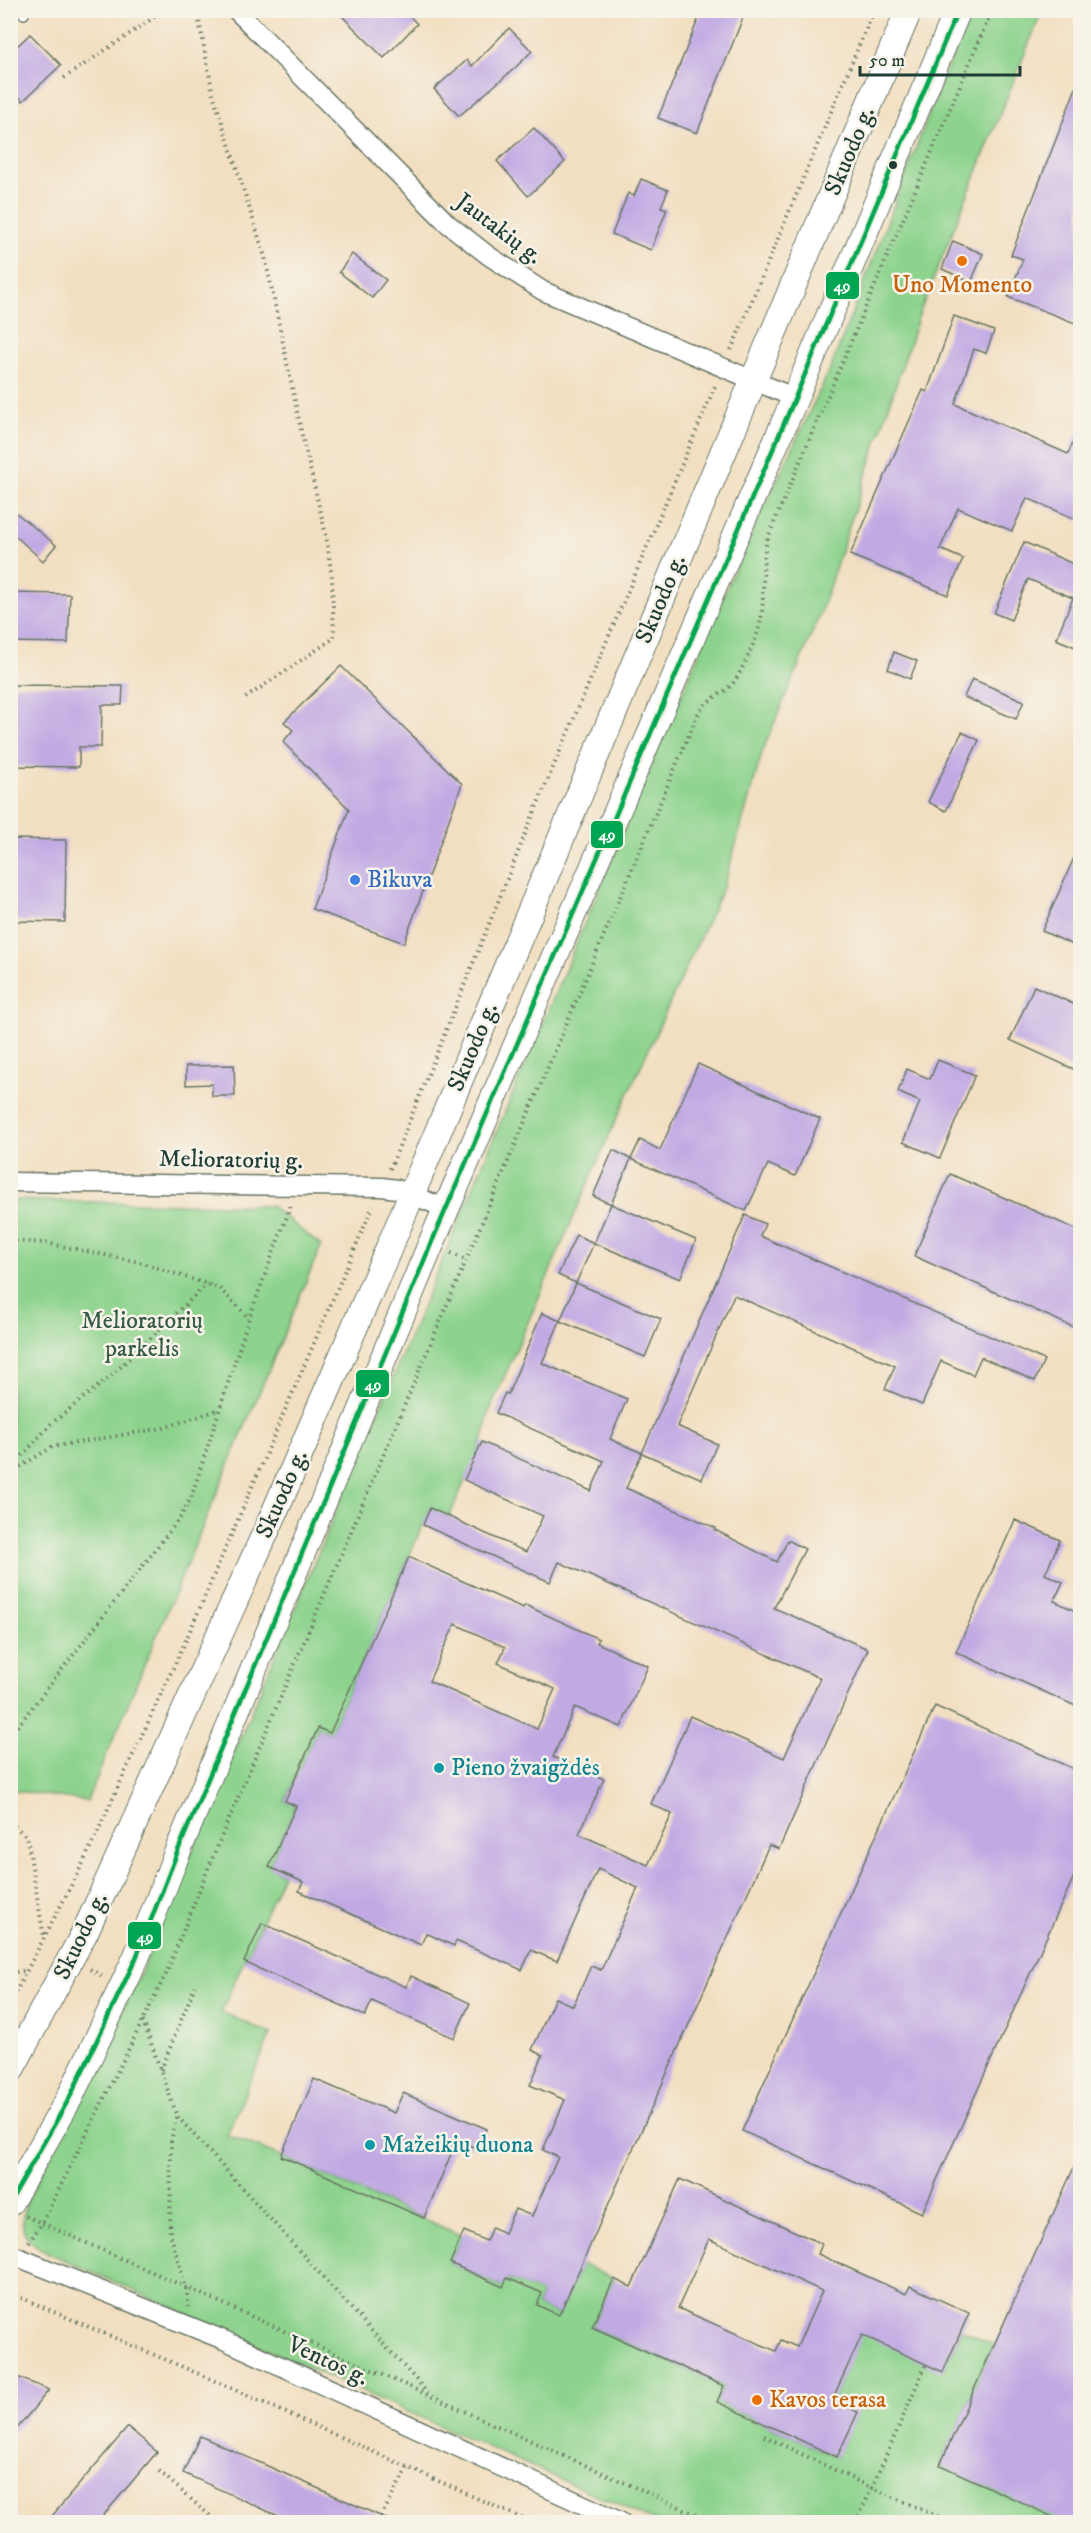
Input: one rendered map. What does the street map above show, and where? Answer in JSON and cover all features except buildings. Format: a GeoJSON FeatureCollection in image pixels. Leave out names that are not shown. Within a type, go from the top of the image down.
{"type":"FeatureCollection","features":[{"type":"Feature","properties":{"kind":"main road","name":"Skuodo g."},"geometry":{"type":"LineString","coordinates":[[10,2071],[86,1932],[273,1516],[412,1195],[909,10]]}},
{"type":"Feature","properties":{"kind":"main road","name":"Skuodo g."},"geometry":{"type":"LineString","coordinates":[[16,2208],[123,1987],[447,1209],[795,398],[958,10]]}},
{"type":"Feature","properties":{"kind":"street","name":"Jautakių g."},"geometry":{"type":"LineString","coordinates":[[236,10],[448,224],[489,256],[543,291],[795,398]]}},
{"type":"Feature","properties":{"kind":"street","name":"Melioratorių g."},"geometry":{"type":"LineString","coordinates":[[10,1182],[382,1187],[397,1189],[447,1209]]}},
{"type":"Feature","properties":{"kind":"street","name":"Ventos g."},"geometry":{"type":"LineString","coordinates":[[10,2254],[192,2327],[621,2523]]}},
{"type":"Feature","properties":{"kind":"path"},"geometry":{"type":"LineString","coordinates":[[64,78],[165,10]]}},
{"type":"Feature","properties":{"kind":"path"},"geometry":{"type":"LineString","coordinates":[[197,10],[213,94],[265,257],[302,435],[326,535],[332,578],[334,638],[244,699]]}},
{"type":"Feature","properties":{"kind":"path"},"geometry":{"type":"LineString","coordinates":[[10,2003],[84,1861],[186,1640],[382,1187],[539,799],[874,10]]}},
{"type":"Feature","properties":{"kind":"path"},"geometry":{"type":"LineString","coordinates":[[42,2223],[166,1974],[209,1866],[698,716],[705,703],[734,682],[759,630],[764,608],[763,555],[768,537],[992,10]]}},
{"type":"Feature","properties":{"kind":"path"},"geometry":{"type":"LineString","coordinates":[[10,1737],[180,1518],[191,1498],[249,1318],[298,1185]]}},
{"type":"Feature","properties":{"kind":"path"},"geometry":{"type":"LineString","coordinates":[[10,1241],[46,1243],[139,1262],[219,1288],[249,1318]]}},
{"type":"Feature","properties":{"kind":"path"},"geometry":{"type":"LineString","coordinates":[[10,1469],[51,1424],[111,1376],[207,1284]]}},
{"type":"Feature","properties":{"kind":"path"},"geometry":{"type":"LineString","coordinates":[[10,1473],[52,1447],[163,1428],[219,1410]]}},
{"type":"Feature","properties":{"kind":"path"},"geometry":{"type":"LineString","coordinates":[[10,1822],[27,1837],[45,1937]]}},
{"type":"Feature","properties":{"kind":"path"},"geometry":{"type":"LineString","coordinates":[[42,1943],[152,2003]]}},
{"type":"Feature","properties":{"kind":"path"},"geometry":{"type":"LineString","coordinates":[[10,1973],[28,1970]]}},
{"type":"Feature","properties":{"kind":"path"},"geometry":{"type":"LineString","coordinates":[[160,2071],[195,1986]]}},
{"type":"Feature","properties":{"kind":"path"},"geometry":{"type":"LineString","coordinates":[[143,2021],[177,2116],[430,2396]]}},
{"type":"Feature","properties":{"kind":"path"},"geometry":{"type":"LineString","coordinates":[[177,2116],[171,2142],[170,2233],[186,2288],[192,2327]]}},
{"type":"Feature","properties":{"kind":"path"},"geometry":{"type":"LineString","coordinates":[[16,2208],[42,2223],[713,2523]]}},
{"type":"Feature","properties":{"kind":"path"},"geometry":{"type":"LineString","coordinates":[[10,2293],[408,2467],[530,2523]]}},
{"type":"Feature","properties":{"kind":"path"},"geometry":{"type":"LineString","coordinates":[[856,2523],[926,2364]]}},
{"type":"Feature","properties":{"kind":"path"},"geometry":{"type":"LineString","coordinates":[[764,2436],[951,2523]]}},
{"type":"Feature","properties":{"kind":"path"},"geometry":{"type":"LineString","coordinates":[[378,2523],[408,2467]]}},
{"type":"Feature","properties":{"kind":"path"},"geometry":{"type":"LineString","coordinates":[[159,2471],[217,2523]]}},
{"type":"Feature","properties":{"kind":"green space"},"geometry":{"type":"Polygon","coordinates":[[[973,11],[1042,11],[920,312],[820,614],[763,750],[724,885],[606,1142],[489,1412],[482,1442],[449,1517],[430,1509],[330,1733],[318,1728],[285,1801],[296,1806],[269,1866],[283,1874],[221,2012],[271,2034],[227,2135],[281,2156],[462,2236],[450,2263],[502,2287],[507,2278],[542,2293],[537,2305],[558,2315],[582,2264],[614,2279],[592,2327],[724,2386],[717,2402],[837,2457],[857,2412],[832,2400],[871,2313],[943,2371],[962,2330],[994,2345],[940,2465],[1066,2522],[657,2522],[49,2253],[34,2244],[25,2234],[23,2214],[25,2205],[139,1977],[736,566],[832,365],[943,78],[973,11]]]}},
{"type":"Feature","properties":{"kind":"green space","name":"Melioratorių parkelis"},"geometry":{"type":"Polygon","coordinates":[[[11,1200],[271,1206],[321,1246],[87,1801],[11,1790],[11,1200]]]}},
{"type":"Feature","properties":{"kind":"transit line","name":"49"},"geometry":{"type":"LineString","coordinates":[[10,2202],[70,2097],[136,1958],[177,1853],[431,1244],[795,398],[958,10]]}},
{"type":"Feature","properties":{"kind":"place","name":"Uno Momento"},"geometry":{"type":"Point","coordinates":[962,261]}},
{"type":"Feature","properties":{"kind":"place","name":"Bikuva"},"geometry":{"type":"Point","coordinates":[355,880]}},
{"type":"Feature","properties":{"kind":"place","name":"Pieno žvaigždės"},"geometry":{"type":"Point","coordinates":[439,1768]}},
{"type":"Feature","properties":{"kind":"place","name":"Mažeikių duona"},"geometry":{"type":"Point","coordinates":[370,2145]}},
{"type":"Feature","properties":{"kind":"place","name":"Kavos terasa"},"geometry":{"type":"Point","coordinates":[757,2400]}}]}
